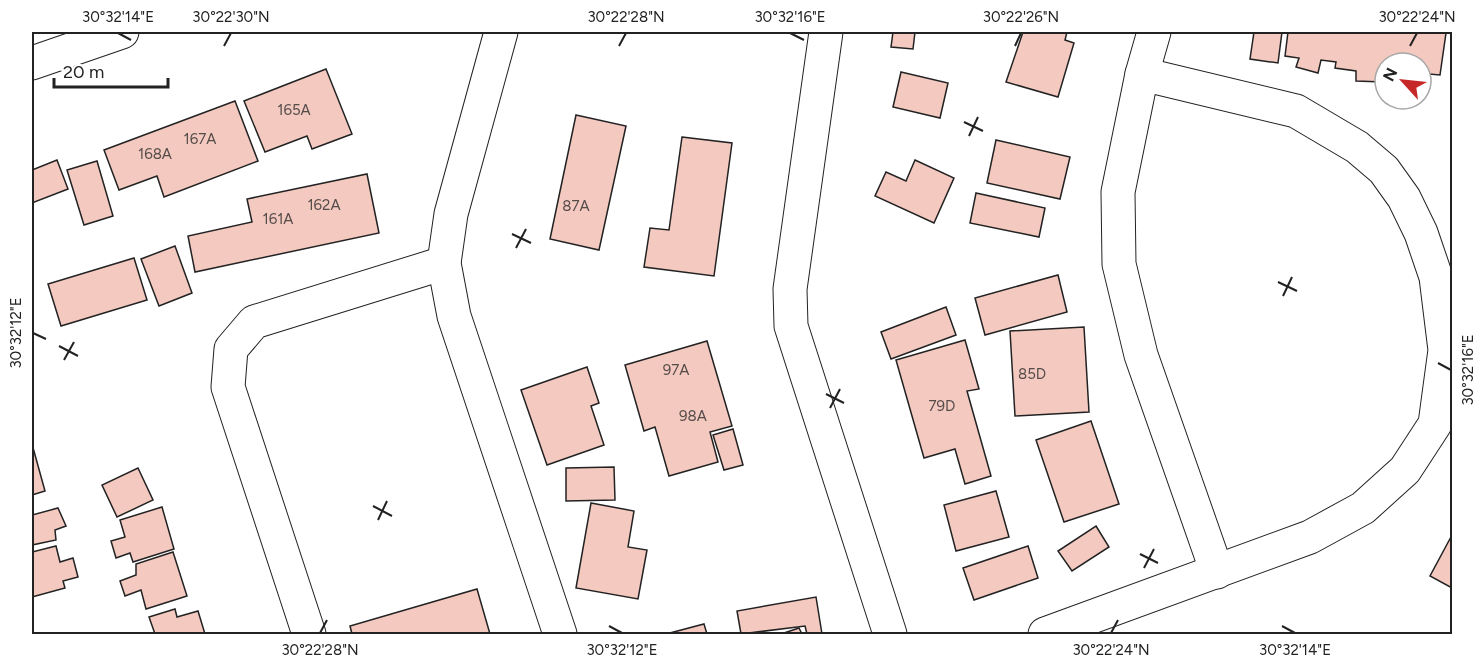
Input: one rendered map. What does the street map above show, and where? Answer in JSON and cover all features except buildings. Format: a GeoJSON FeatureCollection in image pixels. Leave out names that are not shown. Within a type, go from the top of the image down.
{"type":"FeatureCollection","features":[{"type":"Feature","properties":{"kind":"street"},"geometry":{"type":"LineString","coordinates":[[32,63],[122,32]]}},
{"type":"Feature","properties":{"kind":"street"},"geometry":{"type":"LineString","coordinates":[[501,32],[451,214],[444,263],[454,316],[560,634]]}},
{"type":"Feature","properties":{"kind":"street"},"geometry":{"type":"LineString","coordinates":[[826,32],[790,289],[791,326],[890,634]]}},
{"type":"Feature","properties":{"kind":"street"},"geometry":{"type":"LineString","coordinates":[[1154,32],[1142,74],[1118,192],[1119,264],[1141,355],[1217,572]]}},
{"type":"Feature","properties":{"kind":"street"},"geometry":{"type":"LineString","coordinates":[[1045,634],[1217,572],[1319,532],[1363,508],[1405,470],[1435,424],[1445,351],[1436,277],[1421,233],[1404,198],[1384,170],[1357,147],[1296,111],[1142,74]]}},
{"type":"Feature","properties":{"kind":"street"},"geometry":{"type":"LineString","coordinates":[[309,634],[228,387],[231,349],[254,322],[444,263]]}}]}
